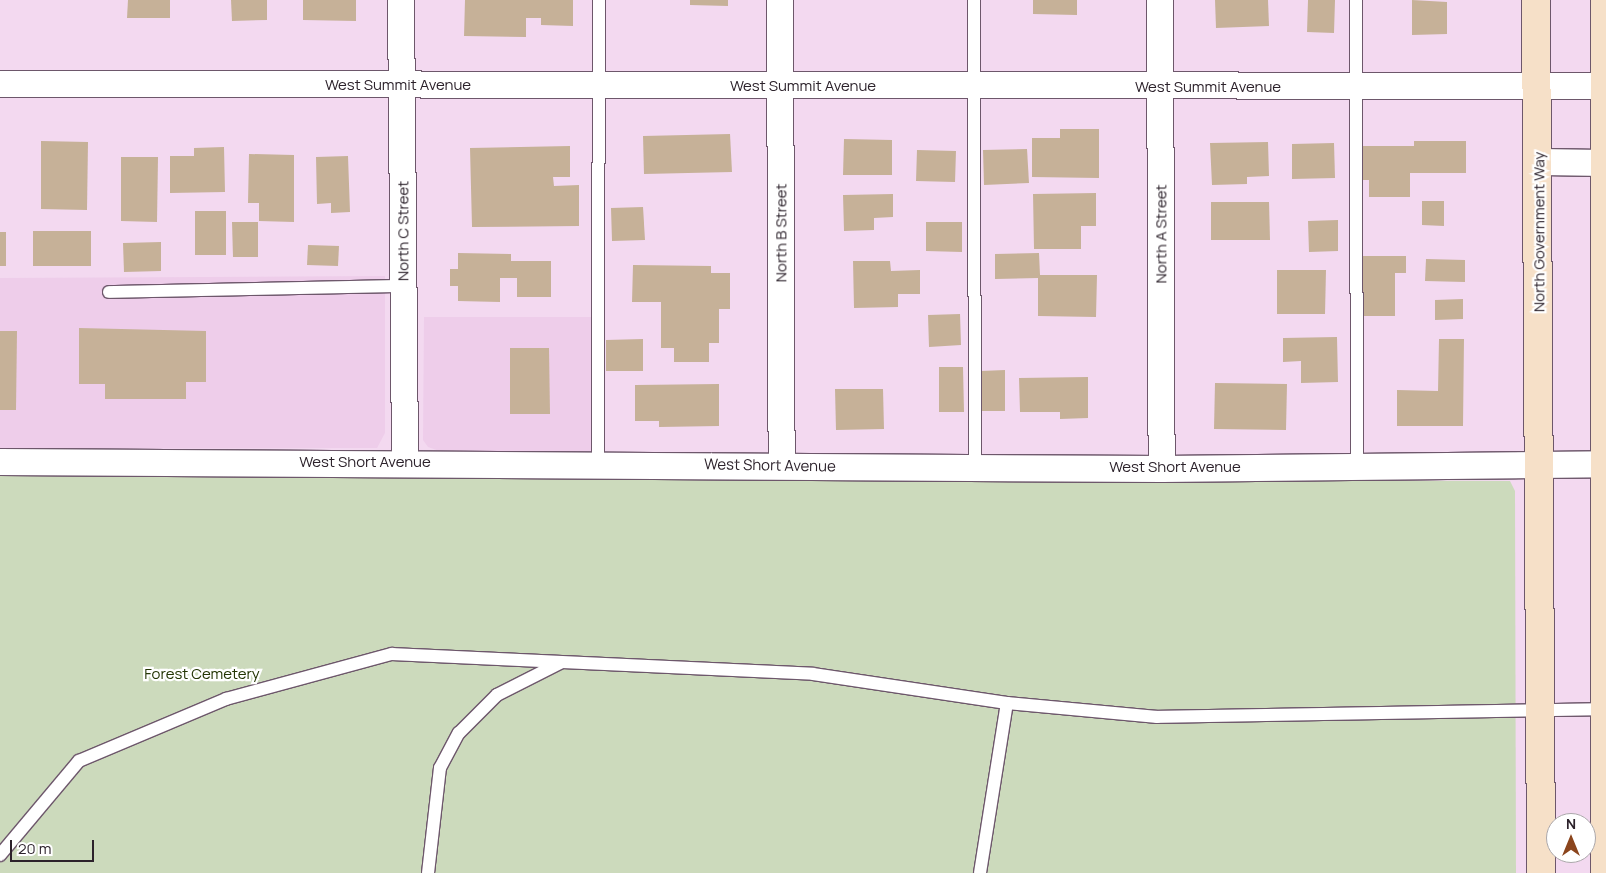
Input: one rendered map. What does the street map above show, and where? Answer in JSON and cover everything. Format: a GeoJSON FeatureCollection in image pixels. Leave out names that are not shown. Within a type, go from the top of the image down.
{"type":"FeatureCollection","features":[{"type":"Feature","properties":{"kind":"main road","name":"North Government Way"},"geometry":{"type":"LineString","coordinates":[[1536,0],[1536,86],[1539,162],[1541,873]]}},
{"type":"Feature","properties":{"kind":"main road"},"geometry":{"type":"LineString","coordinates":[[1605,0],[1605,873]]}},
{"type":"Feature","properties":{"kind":"street","name":"North C Street"},"geometry":{"type":"LineString","coordinates":[[401,0],[404,462]]}},
{"type":"Feature","properties":{"kind":"street","name":"North B Street"},"geometry":{"type":"LineString","coordinates":[[780,0],[782,466]]}},
{"type":"Feature","properties":{"kind":"street","name":"North A Street"},"geometry":{"type":"LineString","coordinates":[[1160,0],[1162,468]]}},
{"type":"Feature","properties":{"kind":"street","name":"West Summit Avenue"},"geometry":{"type":"LineString","coordinates":[[0,84],[402,86],[599,84],[975,88],[1605,86]]}},
{"type":"Feature","properties":{"kind":"street"},"geometry":{"type":"LineString","coordinates":[[1539,162],[1605,163]]}},
{"type":"Feature","properties":{"kind":"street","name":"West Short Avenue"},"geometry":{"type":"LineString","coordinates":[[0,462],[598,463],[1162,468],[1358,464],[1540,464]]}},
{"type":"Feature","properties":{"kind":"street"},"geometry":{"type":"LineString","coordinates":[[1540,464],[1605,464]]}},
{"type":"Feature","properties":{"kind":"lane"},"geometry":{"type":"LineString","coordinates":[[598,463],[600,0]]}},
{"type":"Feature","properties":{"kind":"lane"},"geometry":{"type":"LineString","coordinates":[[974,0],[975,467]]}},
{"type":"Feature","properties":{"kind":"lane"},"geometry":{"type":"LineString","coordinates":[[1356,0],[1358,464]]}},
{"type":"Feature","properties":{"kind":"lane"},"geometry":{"type":"LineString","coordinates":[[109,292],[403,286]]}},
{"type":"Feature","properties":{"kind":"lane"},"geometry":{"type":"LineString","coordinates":[[0,855],[79,761],[226,699],[392,654],[814,674],[1007,703],[1157,717],[1605,709]]}},
{"type":"Feature","properties":{"kind":"lane"},"geometry":{"type":"LineString","coordinates":[[428,873],[440,768],[459,733],[497,695],[561,662]]}},
{"type":"Feature","properties":{"kind":"lane"},"geometry":{"type":"LineString","coordinates":[[980,873],[1007,703]]}},
{"type":"Feature","properties":{"kind":"shaded area"},"geometry":{"type":"Polygon","coordinates":[[[385,276],[385,433],[377,448],[0,449],[0,278],[385,276]]]}},
{"type":"Feature","properties":{"kind":"shaded area"},"geometry":{"type":"Polygon","coordinates":[[[424,317],[605,317],[604,453],[448,454],[428,447],[423,440],[424,317]]]}},
{"type":"Feature","properties":{"kind":"green space","name":"Forest Cemetery"},"geometry":{"type":"Polygon","coordinates":[[[0,474],[1510,481],[1515,491],[1516,873],[0,873],[0,474]]]}},
{"type":"Feature","properties":{"kind":"building"},"geometry":{"type":"Polygon","coordinates":[[[128,0],[170,0],[170,18],[127,18],[128,0]]]}},
{"type":"Feature","properties":{"kind":"building"},"geometry":{"type":"Polygon","coordinates":[[[231,0],[267,0],[267,20],[232,21],[231,0]]]}},
{"type":"Feature","properties":{"kind":"building"},"geometry":{"type":"Polygon","coordinates":[[[303,0],[356,0],[356,21],[303,20],[303,0]]]}},
{"type":"Feature","properties":{"kind":"building"},"geometry":{"type":"Polygon","coordinates":[[[465,0],[573,0],[573,26],[541,25],[541,18],[526,18],[526,37],[464,36],[465,0]]]}},
{"type":"Feature","properties":{"kind":"building"},"geometry":{"type":"Polygon","coordinates":[[[690,0],[728,0],[728,6],[690,5],[690,0]]]}},
{"type":"Feature","properties":{"kind":"building"},"geometry":{"type":"Polygon","coordinates":[[[1033,0],[1077,0],[1077,15],[1033,14],[1033,0]]]}},
{"type":"Feature","properties":{"kind":"building"},"geometry":{"type":"Polygon","coordinates":[[[1215,0],[1268,0],[1269,26],[1216,28],[1215,0]]]}},
{"type":"Feature","properties":{"kind":"building"},"geometry":{"type":"Polygon","coordinates":[[[1308,0],[1335,0],[1334,33],[1307,32],[1308,0]]]}},
{"type":"Feature","properties":{"kind":"building"},"geometry":{"type":"Polygon","coordinates":[[[1412,0],[1447,2],[1447,34],[1412,35],[1412,0]]]}},
{"type":"Feature","properties":{"kind":"building"},"geometry":{"type":"Polygon","coordinates":[[[1060,129],[1099,129],[1099,178],[1032,177],[1032,138],[1060,138],[1060,129]]]}},
{"type":"Feature","properties":{"kind":"building"},"geometry":{"type":"Polygon","coordinates":[[[730,134],[732,172],[644,174],[643,136],[730,134]]]}},
{"type":"Feature","properties":{"kind":"building"},"geometry":{"type":"Polygon","coordinates":[[[844,139],[892,140],[892,175],[843,175],[844,139]]]}},
{"type":"Feature","properties":{"kind":"building"},"geometry":{"type":"Polygon","coordinates":[[[41,141],[88,142],[87,210],[41,209],[41,141]]]}},
{"type":"Feature","properties":{"kind":"building"},"geometry":{"type":"Polygon","coordinates":[[[1414,141],[1466,141],[1466,173],[1410,173],[1410,197],[1369,197],[1369,180],[1362,180],[1362,146],[1414,146],[1414,141]]]}},
{"type":"Feature","properties":{"kind":"building"},"geometry":{"type":"Polygon","coordinates":[[[1268,142],[1269,176],[1247,177],[1247,184],[1212,185],[1210,143],[1268,142]]]}},
{"type":"Feature","properties":{"kind":"building"},"geometry":{"type":"Polygon","coordinates":[[[1334,143],[1335,178],[1292,179],[1292,144],[1334,143]]]}},
{"type":"Feature","properties":{"kind":"building"},"geometry":{"type":"Polygon","coordinates":[[[570,146],[570,177],[553,177],[554,186],[579,185],[579,226],[472,227],[470,148],[570,146]]]}},
{"type":"Feature","properties":{"kind":"building"},"geometry":{"type":"Polygon","coordinates":[[[224,147],[225,192],[170,193],[170,156],[194,156],[194,148],[224,147]]]}},
{"type":"Feature","properties":{"kind":"building"},"geometry":{"type":"Polygon","coordinates":[[[1027,149],[1029,183],[984,185],[983,150],[1027,149]]]}},
{"type":"Feature","properties":{"kind":"building"},"geometry":{"type":"Polygon","coordinates":[[[917,150],[956,151],[955,182],[916,181],[917,150]]]}},
{"type":"Feature","properties":{"kind":"building"},"geometry":{"type":"Polygon","coordinates":[[[249,154],[294,155],[294,222],[259,221],[259,203],[248,203],[249,154]]]}},
{"type":"Feature","properties":{"kind":"building"},"geometry":{"type":"Polygon","coordinates":[[[348,156],[350,212],[331,213],[331,203],[317,204],[316,157],[348,156]]]}},
{"type":"Feature","properties":{"kind":"building"},"geometry":{"type":"Polygon","coordinates":[[[121,157],[158,157],[157,222],[121,221],[121,157]]]}},
{"type":"Feature","properties":{"kind":"building"},"geometry":{"type":"Polygon","coordinates":[[[1096,193],[1096,226],[1081,226],[1081,249],[1034,249],[1033,194],[1096,193]]]}},
{"type":"Feature","properties":{"kind":"building"},"geometry":{"type":"Polygon","coordinates":[[[893,194],[893,217],[874,218],[874,230],[844,231],[843,195],[893,194]]]}},
{"type":"Feature","properties":{"kind":"building"},"geometry":{"type":"Polygon","coordinates":[[[1422,201],[1444,201],[1444,226],[1422,225],[1422,201]]]}},
{"type":"Feature","properties":{"kind":"building"},"geometry":{"type":"Polygon","coordinates":[[[1211,202],[1269,202],[1270,240],[1211,240],[1211,202]]]}},
{"type":"Feature","properties":{"kind":"building"},"geometry":{"type":"Polygon","coordinates":[[[643,207],[645,240],[612,241],[611,208],[643,207]]]}},
{"type":"Feature","properties":{"kind":"building"},"geometry":{"type":"Polygon","coordinates":[[[195,211],[226,211],[226,255],[195,255],[195,211]]]}},
{"type":"Feature","properties":{"kind":"building"},"geometry":{"type":"Polygon","coordinates":[[[1338,220],[1338,251],[1309,252],[1308,221],[1338,220]]]}},
{"type":"Feature","properties":{"kind":"building"},"geometry":{"type":"Polygon","coordinates":[[[232,222],[258,222],[258,257],[233,257],[232,222]]]}},
{"type":"Feature","properties":{"kind":"building"},"geometry":{"type":"Polygon","coordinates":[[[926,222],[962,222],[962,252],[926,251],[926,222]]]}},
{"type":"Feature","properties":{"kind":"building"},"geometry":{"type":"Polygon","coordinates":[[[33,231],[91,231],[91,266],[33,266],[33,231]]]}},
{"type":"Feature","properties":{"kind":"building"},"geometry":{"type":"Polygon","coordinates":[[[0,232],[6,232],[6,266],[0,266],[0,232]]]}},
{"type":"Feature","properties":{"kind":"building"},"geometry":{"type":"Polygon","coordinates":[[[161,242],[161,271],[124,272],[123,243],[161,242]]]}},
{"type":"Feature","properties":{"kind":"building"},"geometry":{"type":"Polygon","coordinates":[[[308,245],[339,246],[338,266],[307,265],[308,245]]]}},
{"type":"Feature","properties":{"kind":"building"},"geometry":{"type":"Polygon","coordinates":[[[458,253],[511,254],[511,261],[551,261],[551,297],[517,297],[517,278],[500,278],[500,302],[458,301],[458,286],[450,286],[450,269],[458,269],[458,253]]]}},
{"type":"Feature","properties":{"kind":"building"},"geometry":{"type":"Polygon","coordinates":[[[1039,253],[1040,275],[1097,275],[1096,317],[1038,316],[1038,278],[995,279],[995,254],[1039,253]]]}},
{"type":"Feature","properties":{"kind":"building"},"geometry":{"type":"Polygon","coordinates":[[[1361,256],[1406,256],[1406,273],[1395,273],[1395,316],[1360,316],[1361,256]]]}},
{"type":"Feature","properties":{"kind":"building"},"geometry":{"type":"Polygon","coordinates":[[[1426,259],[1465,260],[1465,282],[1425,281],[1426,259]]]}},
{"type":"Feature","properties":{"kind":"building"},"geometry":{"type":"Polygon","coordinates":[[[853,261],[890,261],[891,271],[920,270],[920,294],[898,294],[898,307],[854,308],[853,261]]]}},
{"type":"Feature","properties":{"kind":"building"},"geometry":{"type":"Polygon","coordinates":[[[633,265],[711,266],[711,273],[730,273],[730,309],[719,309],[719,343],[709,343],[709,362],[674,362],[674,348],[661,348],[661,302],[632,302],[633,265]]]}},
{"type":"Feature","properties":{"kind":"building"},"geometry":{"type":"Polygon","coordinates":[[[1277,270],[1326,270],[1325,314],[1277,314],[1277,270]]]}},
{"type":"Feature","properties":{"kind":"building"},"geometry":{"type":"Polygon","coordinates":[[[1463,299],[1463,319],[1435,320],[1435,300],[1463,299]]]}},
{"type":"Feature","properties":{"kind":"building"},"geometry":{"type":"Polygon","coordinates":[[[960,314],[961,345],[929,347],[928,315],[960,314]]]}},
{"type":"Feature","properties":{"kind":"building"},"geometry":{"type":"Polygon","coordinates":[[[79,328],[206,331],[206,382],[186,382],[186,399],[105,399],[105,384],[79,384],[79,328]]]}},
{"type":"Feature","properties":{"kind":"building"},"geometry":{"type":"Polygon","coordinates":[[[0,331],[17,331],[16,410],[0,410],[0,331]]]}},
{"type":"Feature","properties":{"kind":"building"},"geometry":{"type":"Polygon","coordinates":[[[1337,337],[1338,382],[1301,383],[1301,361],[1283,362],[1283,338],[1337,337]]]}},
{"type":"Feature","properties":{"kind":"building"},"geometry":{"type":"Polygon","coordinates":[[[643,339],[643,371],[606,371],[606,340],[643,339]]]}},
{"type":"Feature","properties":{"kind":"building"},"geometry":{"type":"Polygon","coordinates":[[[1439,339],[1464,339],[1463,426],[1397,426],[1397,390],[1438,391],[1439,339]]]}},
{"type":"Feature","properties":{"kind":"building"},"geometry":{"type":"Polygon","coordinates":[[[510,348],[549,348],[550,414],[510,414],[510,348]]]}},
{"type":"Feature","properties":{"kind":"building"},"geometry":{"type":"Polygon","coordinates":[[[939,367],[963,367],[964,412],[939,412],[939,367]]]}},
{"type":"Feature","properties":{"kind":"building"},"geometry":{"type":"Polygon","coordinates":[[[1005,370],[1005,411],[981,411],[981,371],[1005,370]]]}},
{"type":"Feature","properties":{"kind":"building"},"geometry":{"type":"Polygon","coordinates":[[[1088,377],[1088,418],[1060,419],[1060,412],[1020,412],[1019,378],[1088,377]]]}},
{"type":"Feature","properties":{"kind":"building"},"geometry":{"type":"Polygon","coordinates":[[[1215,383],[1287,384],[1286,430],[1214,429],[1215,383]]]}},
{"type":"Feature","properties":{"kind":"building"},"geometry":{"type":"Polygon","coordinates":[[[719,384],[719,426],[659,427],[659,421],[635,421],[635,385],[719,384]]]}},
{"type":"Feature","properties":{"kind":"building"},"geometry":{"type":"Polygon","coordinates":[[[835,389],[883,389],[884,429],[836,430],[835,389]]]}}]}
